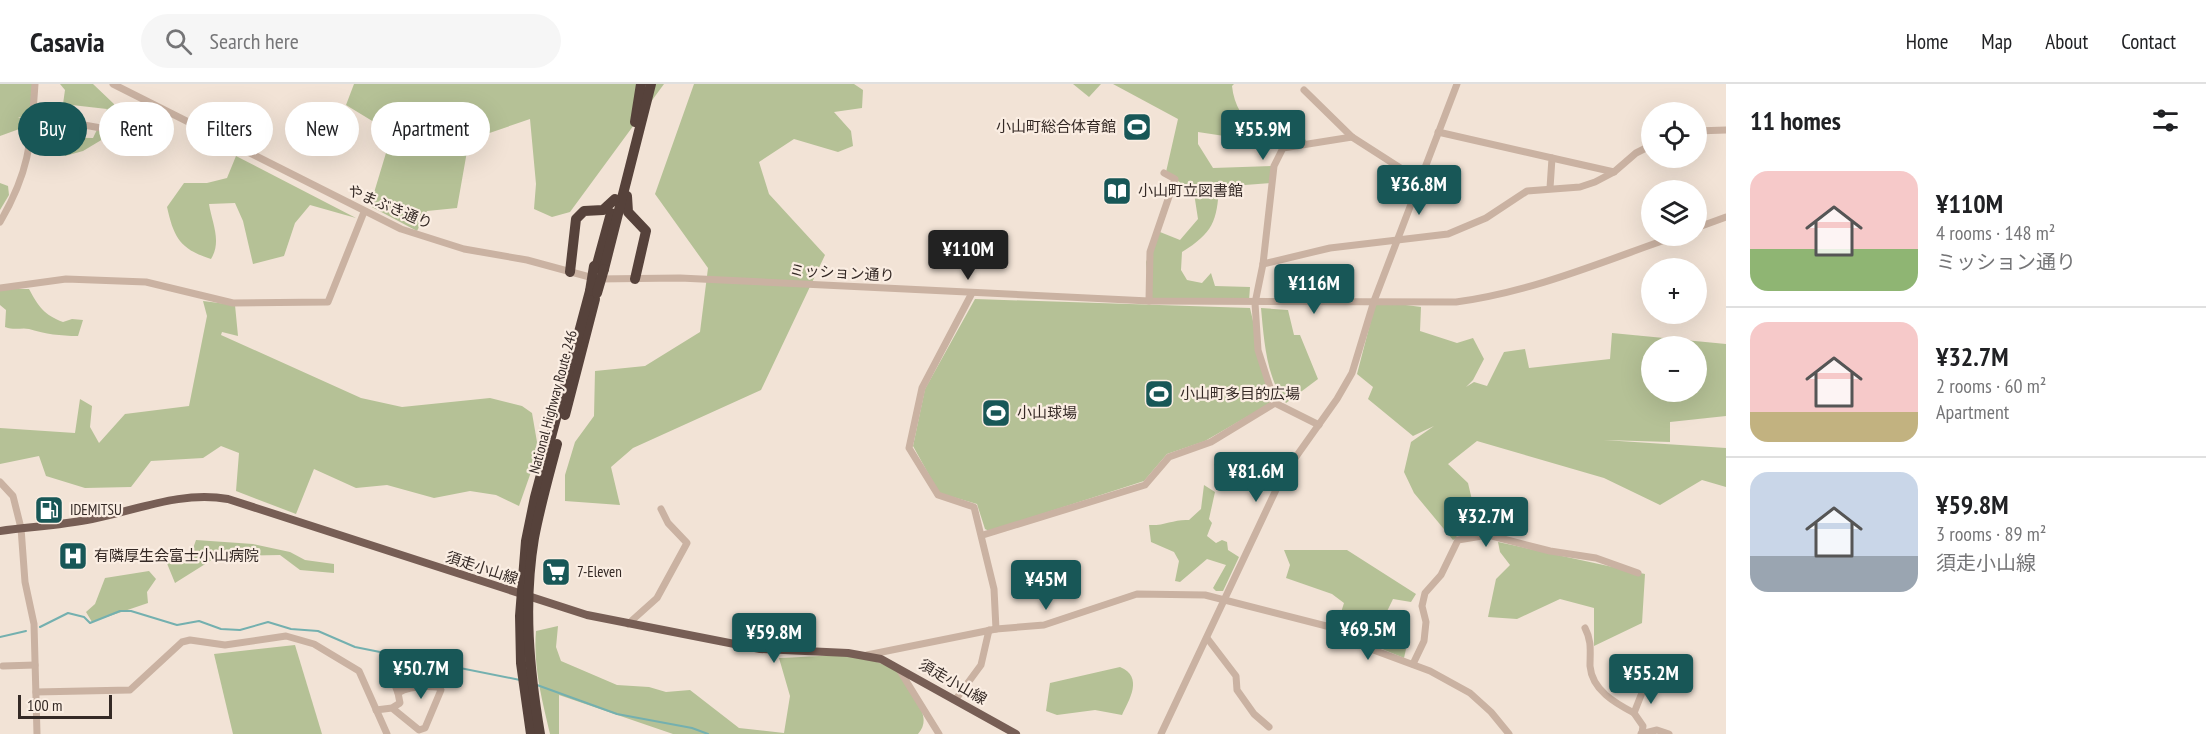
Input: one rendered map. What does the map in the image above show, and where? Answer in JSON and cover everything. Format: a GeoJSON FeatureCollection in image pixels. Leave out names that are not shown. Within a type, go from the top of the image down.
{"type":"FeatureCollection","features":[{"type":"Feature","properties":{"kind":"highway"},"geometry":{"type":"LineString","coordinates":[[598,268],[636,120],[641,84]]}},
{"type":"Feature","properties":{"kind":"highway"},"geometry":{"type":"LineString","coordinates":[[598,268],[612,238],[651,84]]}},
{"type":"Feature","properties":{"kind":"highway"},"geometry":{"type":"LineString","coordinates":[[628,176],[627,208],[629,214],[646,231],[635,279]]}},
{"type":"Feature","properties":{"kind":"highway"},"geometry":{"type":"LineString","coordinates":[[570,272],[576,219],[580,213],[606,208],[615,199]]}},
{"type":"Feature","properties":{"kind":"highway"},"geometry":{"type":"LineString","coordinates":[[591,210],[600,215],[603,225],[598,268]]}},
{"type":"Feature","properties":{"kind":"highway"},"geometry":{"type":"LineString","coordinates":[[612,238],[626,223],[639,222]]}},
{"type":"Feature","properties":{"kind":"highway","name":"National Highway Route 246"},"geometry":{"type":"LineString","coordinates":[[531,734],[525,662],[526,541],[535,497],[598,268]]}},
{"type":"Feature","properties":{"kind":"highway","name":"National Highway Route 246"},"geometry":{"type":"LineString","coordinates":[[528,687],[540,734]]}},
{"type":"Feature","properties":{"kind":"main road","name":"須走小山線"},"geometry":{"type":"LineString","coordinates":[[0,531],[88,520],[177,498],[209,495],[245,503],[524,596],[628,624],[760,649],[867,655],[897,666],[1016,734]]}},
{"type":"Feature","properties":{"kind":"street"},"geometry":{"type":"LineString","coordinates":[[34,102],[35,84]]}},
{"type":"Feature","properties":{"kind":"street","name":"やまぶき通り"},"geometry":{"type":"LineString","coordinates":[[113,84],[364,212],[411,233],[464,249],[527,260],[597,279],[680,278]]}},
{"type":"Feature","properties":{"kind":"street"},"geometry":{"type":"LineString","coordinates":[[1161,734],[1283,475],[1352,373],[1395,242],[1457,84]]}},
{"type":"Feature","properties":{"kind":"street"},"geometry":{"type":"LineString","coordinates":[[1304,90],[1352,137],[1419,180]]}},
{"type":"Feature","properties":{"kind":"street"},"geometry":{"type":"LineString","coordinates":[[1707,131],[1726,130]]}},
{"type":"Feature","properties":{"kind":"street"},"geometry":{"type":"LineString","coordinates":[[1438,132],[1614,172]]}},
{"type":"Feature","properties":{"kind":"street"},"geometry":{"type":"LineString","coordinates":[[1318,425],[1275,403],[1258,350],[1255,303],[1263,264],[1273,174],[1283,148],[1352,137]]}},
{"type":"Feature","properties":{"kind":"street"},"geometry":{"type":"LineString","coordinates":[[1263,264],[1330,248],[1448,234],[1486,218],[1527,190],[1580,187],[1614,172],[1641,150]]}},
{"type":"Feature","properties":{"kind":"street"},"geometry":{"type":"LineString","coordinates":[[0,222],[18,190],[29,156]]}},
{"type":"Feature","properties":{"kind":"street"},"geometry":{"type":"LineString","coordinates":[[1550,188],[1552,158]]}},
{"type":"Feature","properties":{"kind":"street"},"geometry":{"type":"LineString","coordinates":[[1149,301],[1150,252],[1175,179],[1164,173]]}},
{"type":"Feature","properties":{"kind":"street"},"geometry":{"type":"LineString","coordinates":[[0,288],[66,279],[146,282],[232,303],[328,302],[364,212]]}},
{"type":"Feature","properties":{"kind":"street"},"geometry":{"type":"LineString","coordinates":[[1707,224],[1726,217]]}},
{"type":"Feature","properties":{"kind":"street","name":"ミッション通り"},"geometry":{"type":"LineString","coordinates":[[680,278],[1149,301],[1456,302],[1492,297],[1558,280],[1649,246]]}},
{"type":"Feature","properties":{"kind":"street"},"geometry":{"type":"LineString","coordinates":[[956,699],[981,665],[993,630],[994,589],[983,535],[974,507],[938,495],[909,448],[922,388],[972,293]]}},
{"type":"Feature","properties":{"kind":"street"},"geometry":{"type":"LineString","coordinates":[[983,535],[1145,485],[1169,457],[1211,442],[1275,403]]}},
{"type":"Feature","properties":{"kind":"street"},"geometry":{"type":"LineString","coordinates":[[0,482],[13,496],[21,528],[25,582],[34,624],[37,734]]}},
{"type":"Feature","properties":{"kind":"street"},"geometry":{"type":"LineString","coordinates":[[628,624],[657,598],[687,543],[668,523],[661,509]]}},
{"type":"Feature","properties":{"kind":"street"},"geometry":{"type":"LineString","coordinates":[[1413,664],[1424,641],[1426,622],[1422,606],[1425,594],[1441,575],[1458,540],[1488,535],[1550,551],[1596,558],[1638,573]]}},
{"type":"Feature","properties":{"kind":"street"},"geometry":{"type":"LineString","coordinates":[[867,655],[993,630],[1044,625],[1137,594],[1184,593],[1224,599],[1342,630],[1360,645],[1413,664],[1470,693],[1491,712],[1509,734]]}},
{"type":"Feature","properties":{"kind":"street"},"geometry":{"type":"LineString","coordinates":[[1586,628],[1591,640],[1590,669],[1598,686],[1611,701],[1634,713],[1642,726],[1641,734],[1657,730],[1670,734]]}},
{"type":"Feature","properties":{"kind":"street"},"geometry":{"type":"LineString","coordinates":[[36,692],[130,690],[182,642],[190,640],[225,645],[260,638],[286,636],[314,644],[359,671],[387,734]]}},
{"type":"Feature","properties":{"kind":"street"},"geometry":{"type":"LineString","coordinates":[[1207,638],[1236,676],[1237,690],[1254,714],[1269,727]]}},
{"type":"Feature","properties":{"kind":"street"},"geometry":{"type":"LineString","coordinates":[[3,666],[35,665]]}},
{"type":"Feature","properties":{"kind":"street"},"geometry":{"type":"LineString","coordinates":[[897,666],[939,734]]}},
{"type":"Feature","properties":{"kind":"street"},"geometry":{"type":"LineString","coordinates":[[1634,713],[1651,670]]}},
{"type":"Feature","properties":{"kind":"street"},"geometry":{"type":"LineString","coordinates":[[376,710],[392,708],[400,703],[393,680]]}},
{"type":"Feature","properties":{"kind":"street"},"geometry":{"type":"LineString","coordinates":[[392,708],[419,730],[425,728],[441,690],[438,687],[426,686],[402,690],[398,693]]}},
{"type":"Feature","properties":{"kind":"green space"},"geometry":{"type":"Polygon","coordinates":[[[0,84],[34,84],[31,102],[18,102],[18,129],[0,136],[0,84]]]}},
{"type":"Feature","properties":{"kind":"green space"},"geometry":{"type":"Polygon","coordinates":[[[60,84],[93,84],[112,102],[99,102],[99,108],[87,107],[87,102],[63,102],[65,90],[60,84]]]}},
{"type":"Feature","properties":{"kind":"green space"},"geometry":{"type":"Polygon","coordinates":[[[354,84],[664,84],[570,212],[552,217],[534,209],[536,184],[530,119],[490,133],[490,102],[371,102],[371,120],[359,113],[359,102],[347,102],[354,84]]]}},
{"type":"Feature","properties":{"kind":"green space"},"geometry":{"type":"Polygon","coordinates":[[[694,84],[854,84],[863,90],[862,108],[834,112],[851,131],[853,146],[838,152],[794,139],[759,162],[769,194],[825,255],[761,390],[633,448],[611,467],[620,505],[565,501],[565,475],[575,442],[594,416],[595,371],[645,366],[700,332],[708,268],[655,194],[694,84]]]}},
{"type":"Feature","properties":{"kind":"green space"},"geometry":{"type":"Polygon","coordinates":[[[1073,84],[1101,84],[1089,97],[1073,84]]]}},
{"type":"Feature","properties":{"kind":"green space"},"geometry":{"type":"Polygon","coordinates":[[[1113,84],[1234,84],[1232,86],[1237,106],[1248,122],[1258,131],[1275,125],[1302,133],[1306,141],[1290,146],[1198,132],[1198,144],[1213,168],[1274,166],[1271,183],[1219,187],[1217,209],[1211,225],[1201,239],[1182,252],[1181,270],[1187,280],[1202,283],[1211,273],[1215,286],[1250,287],[1249,301],[1149,299],[1146,262],[1160,232],[1180,240],[1198,219],[1194,193],[1166,172],[1178,119],[1113,84]]]}},
{"type":"Feature","properties":{"kind":"green space"},"geometry":{"type":"Polygon","coordinates":[[[99,126],[99,141],[87,149],[87,138],[93,138],[99,126]]]}},
{"type":"Feature","properties":{"kind":"green space"},"geometry":{"type":"Polygon","coordinates":[[[236,156],[356,218],[310,205],[295,223],[284,256],[253,264],[243,221],[235,203],[209,204],[216,239],[211,259],[192,251],[180,241],[172,227],[167,207],[184,183],[207,183],[227,178],[236,156]]]}},
{"type":"Feature","properties":{"kind":"green space"},"geometry":{"type":"Polygon","coordinates":[[[385,156],[466,156],[457,208],[427,211],[417,231],[370,206],[385,156]]]}},
{"type":"Feature","properties":{"kind":"green space"},"geometry":{"type":"Polygon","coordinates":[[[0,183],[8,186],[9,195],[0,210],[0,183]]]}},
{"type":"Feature","properties":{"kind":"green space"},"geometry":{"type":"Polygon","coordinates":[[[29,289],[42,309],[63,322],[72,319],[83,320],[78,336],[5,327],[6,310],[0,305],[0,291],[29,289]]]}},
{"type":"Feature","properties":{"kind":"green space"},"geometry":{"type":"Polygon","coordinates":[[[975,299],[1250,308],[1271,399],[1269,404],[1205,441],[1167,454],[1144,481],[989,531],[985,529],[977,504],[939,493],[913,446],[925,389],[975,299]]]}},
{"type":"Feature","properties":{"kind":"green space"},"geometry":{"type":"Polygon","coordinates":[[[203,301],[235,305],[238,336],[222,332],[221,335],[361,398],[402,407],[490,398],[522,406],[532,413],[537,442],[531,472],[519,506],[496,495],[470,491],[434,498],[387,485],[356,488],[314,469],[296,514],[236,491],[239,453],[221,446],[203,458],[151,461],[131,487],[85,488],[46,476],[39,456],[0,464],[0,428],[75,433],[80,399],[92,406],[90,427],[99,443],[125,414],[189,406],[207,316],[203,301]]]}},
{"type":"Feature","properties":{"kind":"green space"},"geometry":{"type":"Polygon","coordinates":[[[1376,301],[1421,307],[1420,331],[1457,343],[1473,338],[1484,359],[1473,380],[1466,387],[1474,382],[1487,386],[1504,352],[1525,349],[1529,368],[1610,359],[1612,333],[1643,336],[1641,336],[1641,402],[1707,402],[1707,342],[1726,344],[1726,416],[1670,422],[1670,442],[1604,440],[1726,448],[1726,487],[1702,480],[1660,505],[1604,478],[1477,441],[1448,464],[1468,483],[1472,500],[1454,525],[1457,538],[1453,540],[1414,493],[1404,472],[1411,442],[1434,426],[1413,436],[1368,399],[1373,387],[1357,374],[1376,301]]]}},
{"type":"Feature","properties":{"kind":"green space"},"geometry":{"type":"Polygon","coordinates":[[[1261,308],[1288,310],[1294,335],[1300,335],[1318,379],[1286,403],[1279,393],[1270,370],[1261,308]]]}},
{"type":"Feature","properties":{"kind":"green space"},"geometry":{"type":"Polygon","coordinates":[[[1229,459],[1235,460],[1255,475],[1246,480],[1235,477],[1221,481],[1214,464],[1229,459]]]}},
{"type":"Feature","properties":{"kind":"green space"},"geometry":{"type":"Polygon","coordinates":[[[1204,485],[1215,492],[1209,519],[1212,523],[1207,536],[1216,543],[1222,540],[1227,542],[1228,550],[1239,557],[1223,591],[1216,591],[1213,588],[1226,565],[1207,559],[1180,582],[1175,581],[1179,561],[1174,552],[1151,542],[1149,525],[1189,520],[1201,509],[1204,485]]]}},
{"type":"Feature","properties":{"kind":"green space"},"geometry":{"type":"Polygon","coordinates":[[[196,540],[253,544],[290,552],[305,560],[334,564],[334,573],[300,570],[280,555],[218,556],[175,583],[166,561],[173,552],[175,561],[189,560],[196,540]]]}},
{"type":"Feature","properties":{"kind":"green space"},"geometry":{"type":"Polygon","coordinates":[[[1498,542],[1645,574],[1642,623],[1594,646],[1594,608],[1560,599],[1517,619],[1488,617],[1496,579],[1510,565],[1500,552],[1498,542]]]}},
{"type":"Feature","properties":{"kind":"green space"},"geometry":{"type":"Polygon","coordinates":[[[1284,550],[1347,550],[1416,594],[1411,602],[1393,599],[1375,636],[1388,643],[1399,642],[1406,649],[1404,658],[1370,644],[1338,622],[1344,603],[1332,594],[1286,578],[1290,565],[1284,550]]]}},
{"type":"Feature","properties":{"kind":"green space"},"geometry":{"type":"Polygon","coordinates":[[[149,571],[156,579],[147,592],[148,603],[92,622],[86,612],[95,604],[105,578],[149,571]]]}},
{"type":"Feature","properties":{"kind":"green space"},"geometry":{"type":"Polygon","coordinates":[[[558,626],[556,647],[561,661],[617,685],[649,687],[666,692],[690,690],[739,728],[784,733],[790,696],[779,658],[823,656],[867,659],[894,670],[904,679],[919,704],[924,721],[923,726],[918,734],[673,734],[559,695],[559,734],[550,734],[541,696],[535,644],[536,631],[558,626]]]}},
{"type":"Feature","properties":{"kind":"green space"},"geometry":{"type":"Polygon","coordinates":[[[295,645],[322,734],[233,734],[214,654],[295,645]]]}},
{"type":"Feature","properties":{"kind":"green space"},"geometry":{"type":"Polygon","coordinates":[[[1120,667],[1127,671],[1133,683],[1131,696],[1122,715],[1095,710],[1057,715],[1046,711],[1050,683],[1120,667]]]}},
{"type":"Feature","properties":{"kind":"waterway"},"geometry":{"type":"LineString","coordinates":[[40,627],[68,613],[84,617],[90,623],[120,611],[131,611],[177,625],[199,621],[221,629],[240,630],[268,622],[291,629],[318,631],[355,647],[520,680]]}},
{"type":"Feature","properties":{"kind":"waterway"},"geometry":{"type":"LineString","coordinates":[[0,637],[26,631]]}},
{"type":"Feature","properties":{"kind":"waterway"},"geometry":{"type":"LineString","coordinates":[[537,685],[617,714],[692,728],[708,734]]}},
{"type":"Feature","properties":{"kind":"place","name":"小山町総合体育館"},"geometry":{"type":"Point","coordinates":[1137,127]}},
{"type":"Feature","properties":{"kind":"place","name":"小山町立図書館"},"geometry":{"type":"Point","coordinates":[1117,191]}},
{"type":"Feature","properties":{"kind":"place","name":"小山町多目的広場"},"geometry":{"type":"Point","coordinates":[1159,394]}},
{"type":"Feature","properties":{"kind":"place","name":"小山球場"},"geometry":{"type":"Point","coordinates":[996,413]}},
{"type":"Feature","properties":{"kind":"place","name":"IDEMITSU"},"geometry":{"type":"Point","coordinates":[49,510]}},
{"type":"Feature","properties":{"kind":"place","name":"有隣厚生会富士小山病院"},"geometry":{"type":"Point","coordinates":[73,556]}},
{"type":"Feature","properties":{"kind":"place","name":"7-Eleven"},"geometry":{"type":"Point","coordinates":[556,572]}}]}
